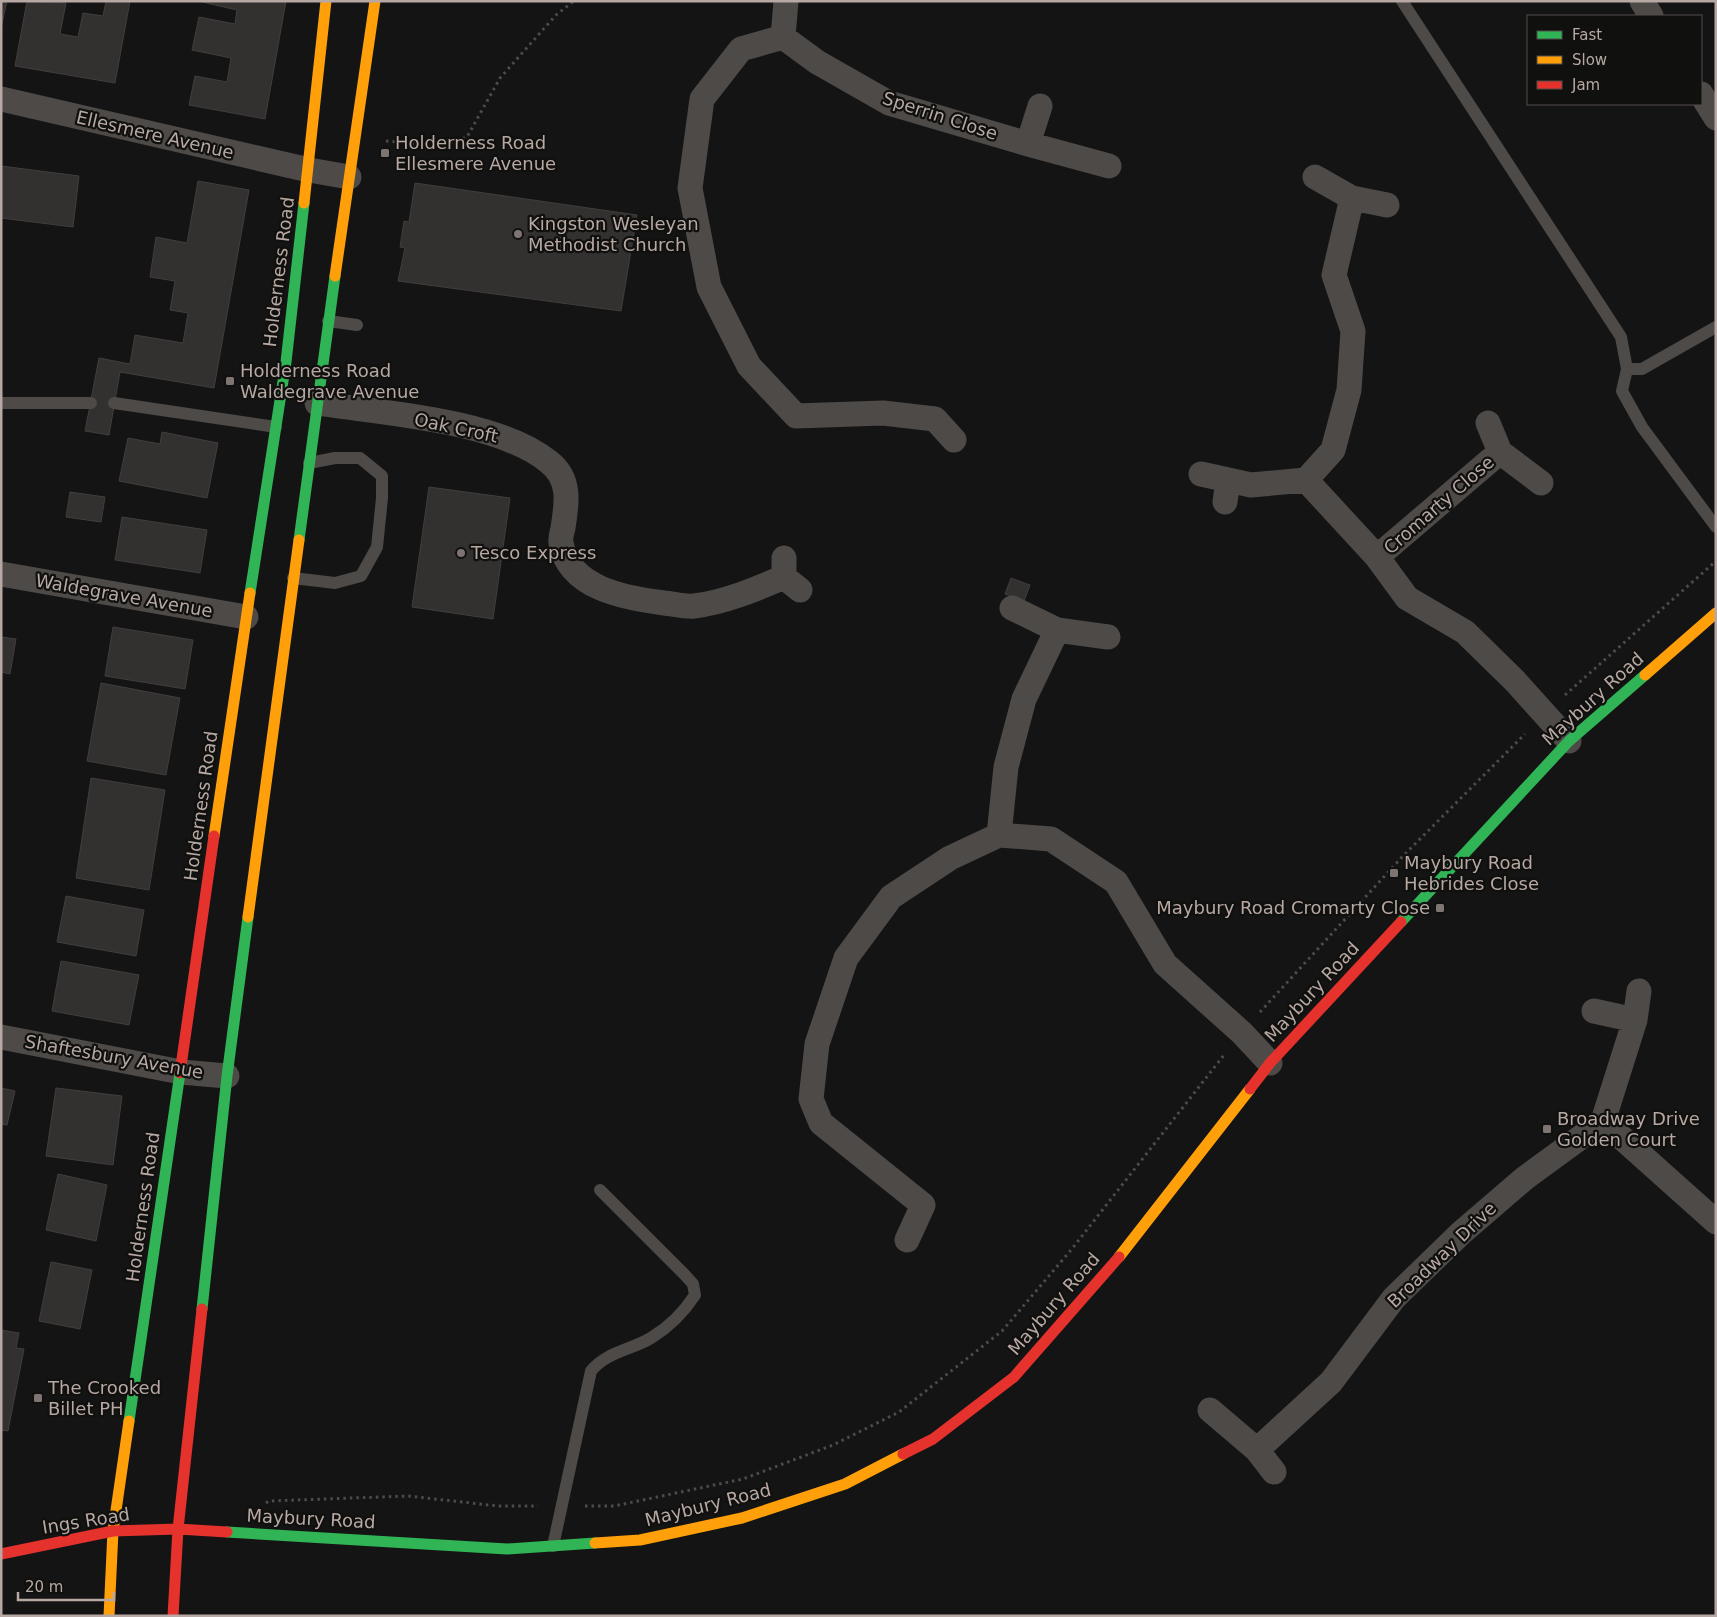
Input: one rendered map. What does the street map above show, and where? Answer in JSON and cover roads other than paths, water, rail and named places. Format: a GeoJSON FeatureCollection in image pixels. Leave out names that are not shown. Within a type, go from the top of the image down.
{"type":"FeatureCollection","features":[{"type":"Feature","properties":{"kind":"main road","name":"Holderness Road"},"geometry":{"type":"LineString","coordinates":[[109,1616],[113,1531],[246,617],[276,427],[308,170],[326,1]]}},
{"type":"Feature","properties":{"kind":"main road"},"geometry":{"type":"LineString","coordinates":[[173,1616],[178,1529],[227,1076],[316,403],[375,1]]}},
{"type":"Feature","properties":{"kind":"main road","name":"Maybury Road"},"geometry":{"type":"LineString","coordinates":[[178,1529],[371,1539],[507,1549],[640,1540],[742,1518],[845,1484],[933,1440],[1014,1377],[1138,1235],[1270,1063],[1569,741],[1716,613]]}},
{"type":"Feature","properties":{"kind":"main road","name":"Ings Road"},"geometry":{"type":"LineString","coordinates":[[1,1554],[113,1531],[178,1529]]}},
{"type":"Feature","properties":{"kind":"street"},"geometry":{"type":"LineString","coordinates":[[786,1],[783,37],[741,49],[702,99],[690,188],[709,287],[749,366],[796,416],[883,413],[935,419],[954,440]]}},
{"type":"Feature","properties":{"kind":"street"},"geometry":{"type":"LineString","coordinates":[[1642,1],[1650,15]]}},
{"type":"Feature","properties":{"kind":"street","name":"Sperrin Close"},"geometry":{"type":"LineString","coordinates":[[783,37],[816,62],[889,103],[1109,166]]}},
{"type":"Feature","properties":{"kind":"street"},"geometry":{"type":"LineString","coordinates":[[1702,96],[1716,118]]}},
{"type":"Feature","properties":{"kind":"street","name":"Ellesmere Avenue"},"geometry":{"type":"LineString","coordinates":[[1,99],[308,170],[349,177]]}},
{"type":"Feature","properties":{"kind":"street"},"geometry":{"type":"LineString","coordinates":[[1028,144],[1040,106]]}},
{"type":"Feature","properties":{"kind":"street"},"geometry":{"type":"LineString","coordinates":[[1315,177],[1352,198],[1387,205]]}},
{"type":"Feature","properties":{"kind":"street"},"geometry":{"type":"LineString","coordinates":[[1201,474],[1227,491],[1251,485],[1306,480],[1332,450],[1350,390],[1353,331],[1334,276],[1352,198]]}},
{"type":"Feature","properties":{"kind":"street","name":"Oak Croft"},"geometry":{"type":"LineString","coordinates":[[316,403],[468,426],[525,445],[551,463],[563,478],[568,498],[561,542],[572,570],[598,587],[628,598],[693,607],[742,595],[789,575]]}},
{"type":"Feature","properties":{"kind":"street","name":"Cromarty Close"},"geometry":{"type":"LineString","coordinates":[[1488,423],[1500,452],[1541,483]]}},
{"type":"Feature","properties":{"kind":"street","name":"Cromarty Close"},"geometry":{"type":"LineString","coordinates":[[1377,558],[1500,452]]}},
{"type":"Feature","properties":{"kind":"street","name":"Cromarty Close"},"geometry":{"type":"LineString","coordinates":[[1306,480],[1377,558],[1407,598],[1465,632],[1515,681],[1569,741]]}},
{"type":"Feature","properties":{"kind":"street","name":"Waldegrave Avenue"},"geometry":{"type":"LineString","coordinates":[[1,574],[246,617]]}},
{"type":"Feature","properties":{"kind":"street"},"geometry":{"type":"LineString","coordinates":[[1012,608],[1057,630],[1108,637]]}},
{"type":"Feature","properties":{"kind":"street"},"geometry":{"type":"LineString","coordinates":[[999,835],[1006,767],[1024,699],[1057,630]]}},
{"type":"Feature","properties":{"kind":"street"},"geometry":{"type":"LineString","coordinates":[[907,1240],[923,1205],[821,1123],[811,1099],[817,1044],[846,958],[891,897],[950,858],[999,835],[1051,839],[1116,882],[1165,964],[1242,1033],[1270,1063]]}},
{"type":"Feature","properties":{"kind":"street"},"geometry":{"type":"LineString","coordinates":[[1639,991],[1636,1020],[1602,1121],[1716,1222]]}},
{"type":"Feature","properties":{"kind":"street"},"geometry":{"type":"LineString","coordinates":[[1594,1011],[1636,1020]]}},
{"type":"Feature","properties":{"kind":"street","name":"Shaftesbury Avenue"},"geometry":{"type":"LineString","coordinates":[[1,1038],[181,1072],[227,1076]]}},
{"type":"Feature","properties":{"kind":"street","name":"Broadway Drive"},"geometry":{"type":"LineString","coordinates":[[1256,1450],[1331,1382],[1394,1298],[1461,1233],[1525,1178],[1602,1121]]}},
{"type":"Feature","properties":{"kind":"street"},"geometry":{"type":"LineString","coordinates":[[1210,1410],[1256,1450],[1274,1472]]}},
{"type":"Feature","properties":{"kind":"lane"},"geometry":{"type":"LineString","coordinates":[[1402,1],[1620,337],[1627,369],[1622,391],[1642,427],[1716,528]]}},
{"type":"Feature","properties":{"kind":"lane"},"geometry":{"type":"LineString","coordinates":[[328,321],[357,325]]}},
{"type":"Feature","properties":{"kind":"lane"},"geometry":{"type":"LineString","coordinates":[[1627,369],[1642,369],[1716,327]]}},
{"type":"Feature","properties":{"kind":"lane"},"geometry":{"type":"LineString","coordinates":[[1,403],[91,403]]}},
{"type":"Feature","properties":{"kind":"lane"},"geometry":{"type":"LineString","coordinates":[[114,403],[276,427]]}},
{"type":"Feature","properties":{"kind":"lane"},"geometry":{"type":"LineString","coordinates":[[293,578],[335,583],[361,576],[376,547],[382,498],[382,476],[360,458],[335,458],[309,464]]}},
{"type":"Feature","properties":{"kind":"lane"},"geometry":{"type":"LineString","coordinates":[[553,1546],[591,1371],[599,1361],[652,1337],[684,1311],[696,1295],[693,1284],[685,1275],[600,1190]]}},
{"type":"Feature","properties":{"kind":"place","name":"Holderness Road Ellesmere Avenue"},"geometry":{"type":"Point","coordinates":[385,153]}},
{"type":"Feature","properties":{"kind":"place","name":"Kingston Wesleyan Methodist Church"},"geometry":{"type":"Point","coordinates":[518,234]}},
{"type":"Feature","properties":{"kind":"place","name":"Holderness Road Waldegrave Avenue"},"geometry":{"type":"Point","coordinates":[230,381]}},
{"type":"Feature","properties":{"kind":"place","name":"Tesco Express"},"geometry":{"type":"Point","coordinates":[461,553]}},
{"type":"Feature","properties":{"kind":"place","name":"Maybury Road Hebrides Close"},"geometry":{"type":"Point","coordinates":[1394,873]}},
{"type":"Feature","properties":{"kind":"place","name":"Maybury Road Cromarty Close"},"geometry":{"type":"Point","coordinates":[1440,908]}},
{"type":"Feature","properties":{"kind":"place","name":"Broadway Drive Golden Court"},"geometry":{"type":"Point","coordinates":[1547,1129]}},
{"type":"Feature","properties":{"kind":"place","name":"The Crooked Billet PH"},"geometry":{"type":"Point","coordinates":[38,1398]}}]}
